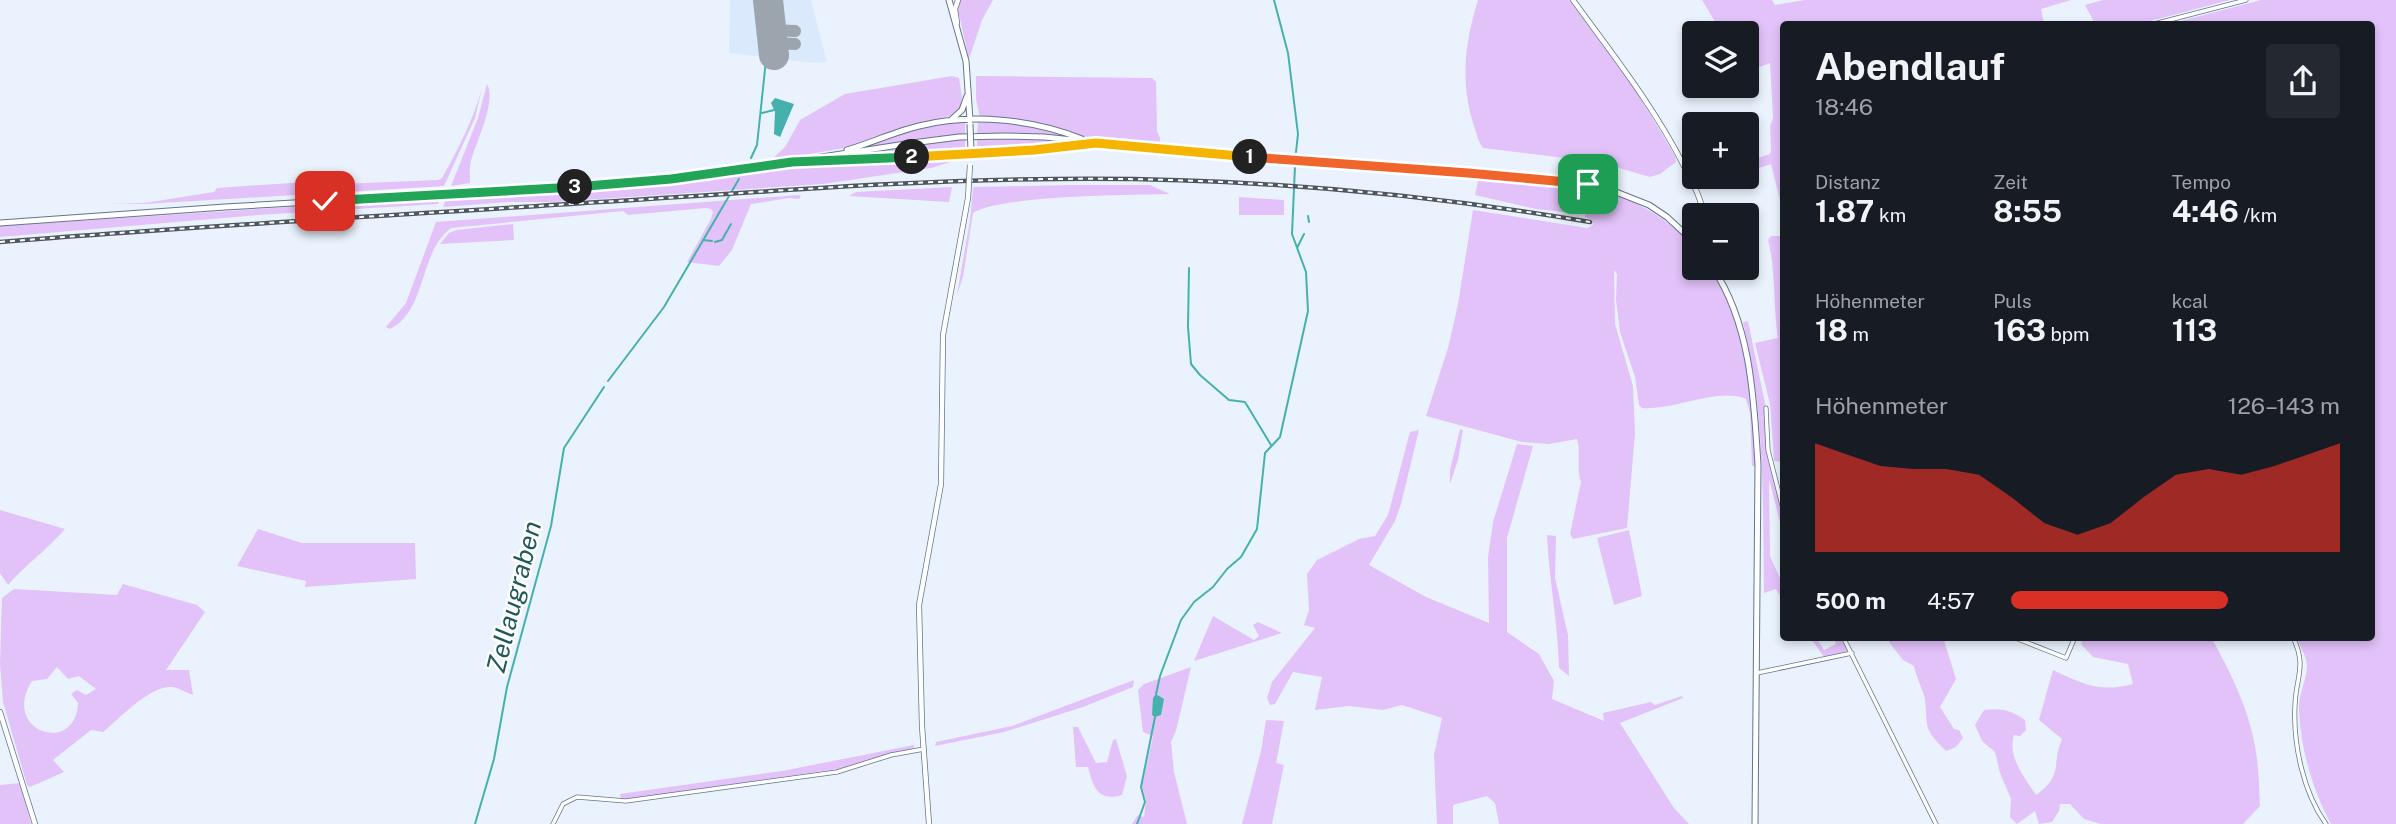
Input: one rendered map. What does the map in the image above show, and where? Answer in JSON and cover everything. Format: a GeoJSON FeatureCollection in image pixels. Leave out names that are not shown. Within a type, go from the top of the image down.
{"type":"FeatureCollection","features":[{"type":"Feature","properties":{"kind":"main road"},"geometry":{"type":"LineString","coordinates":[[949,0],[966,61],[971,153]]}},
{"type":"Feature","properties":{"kind":"main road"},"geometry":{"type":"LineString","coordinates":[[950,121],[962,110],[969,90]]}},
{"type":"Feature","properties":{"kind":"main road"},"geometry":{"type":"LineString","coordinates":[[817,158],[916,127],[950,121],[1022,123],[1088,142]]}},
{"type":"Feature","properties":{"kind":"main road"},"geometry":{"type":"LineString","coordinates":[[0,223],[238,206],[625,184],[792,162],[912,142],[959,137],[1031,137],[1588,184],[1649,205],[1682,231]]}},
{"type":"Feature","properties":{"kind":"main road"},"geometry":{"type":"LineString","coordinates":[[792,162],[971,153],[1096,143]]}},
{"type":"Feature","properties":{"kind":"main road"},"geometry":{"type":"LineString","coordinates":[[1720,280],[1740,327],[1756,423],[1758,465],[1755,824]]}},
{"type":"Feature","properties":{"kind":"street"},"geometry":{"type":"LineString","coordinates":[[958,0],[958,28]]}},
{"type":"Feature","properties":{"kind":"street"},"geometry":{"type":"LineString","coordinates":[[1573,0],[1636,86],[1673,146],[1696,190],[1700,203]]}},
{"type":"Feature","properties":{"kind":"street"},"geometry":{"type":"LineString","coordinates":[[2166,21],[2246,0]]}},
{"type":"Feature","properties":{"kind":"street"},"geometry":{"type":"LineString","coordinates":[[929,824],[919,652],[919,605],[941,484],[943,335],[968,198],[971,153]]}},
{"type":"Feature","properties":{"kind":"street"},"geometry":{"type":"LineString","coordinates":[[1766,408],[1768,450],[1780,497]]}},
{"type":"Feature","properties":{"kind":"street"},"geometry":{"type":"LineString","coordinates":[[1845,641],[1936,824]]}},
{"type":"Feature","properties":{"kind":"street"},"geometry":{"type":"LineString","coordinates":[[2023,641],[2066,658],[2073,641]]}},
{"type":"Feature","properties":{"kind":"street"},"geometry":{"type":"LineString","coordinates":[[2295,641],[2301,665],[2294,710],[2297,742],[2306,783],[2326,824]]}},
{"type":"Feature","properties":{"kind":"street"},"geometry":{"type":"LineString","coordinates":[[1757,673],[1852,653]]}},
{"type":"Feature","properties":{"kind":"street"},"geometry":{"type":"LineString","coordinates":[[0,712],[35,824]]}},
{"type":"Feature","properties":{"kind":"street"},"geometry":{"type":"LineString","coordinates":[[552,824],[563,804],[577,797],[626,801],[837,772],[891,755],[924,749]]}},
{"type":"Feature","properties":{"kind":"shaded area"},"geometry":{"type":"Polygon","coordinates":[[[730,0],[811,0],[827,62],[814,63],[729,53],[730,0]]]}},
{"type":"Feature","properties":{"kind":"shaded area"},"geometry":{"type":"Polygon","coordinates":[[[960,0],[993,0],[982,20],[969,59],[958,10],[960,0]]]}},
{"type":"Feature","properties":{"kind":"shaded area"},"geometry":{"type":"Polygon","coordinates":[[[1478,0],[1569,0],[1638,94],[1676,162],[1660,174],[1650,177],[1598,162],[1483,148],[1469,107],[1465,76],[1467,46],[1478,0]]]}},
{"type":"Feature","properties":{"kind":"shaded area"},"geometry":{"type":"Polygon","coordinates":[[[1702,0],[1772,0],[1775,5],[1805,0],[2071,0],[2041,9],[2043,21],[1780,21],[1780,200],[1771,164],[1759,168],[1759,157],[1770,154],[1771,151],[1770,126],[1773,118],[1770,63],[1759,67],[1759,21],[1715,21],[1702,0]]]}},
{"type":"Feature","properties":{"kind":"shaded area"},"geometry":{"type":"Polygon","coordinates":[[[2103,0],[2230,0],[2150,21],[2093,21],[2085,5],[2103,0]]]}},
{"type":"Feature","properties":{"kind":"shaded area"},"geometry":{"type":"Polygon","coordinates":[[[2261,0],[2396,0],[2396,824],[2331,824],[2318,797],[2305,755],[2299,705],[2307,667],[2298,641],[2375,641],[2375,21],[2180,21],[2261,0]]]}},
{"type":"Feature","properties":{"kind":"shaded area"},"geometry":{"type":"Polygon","coordinates":[[[952,76],[959,78],[962,98],[960,108],[953,115],[850,147],[770,161],[785,147],[800,120],[845,94],[952,76]]]}},
{"type":"Feature","properties":{"kind":"shaded area"},"geometry":{"type":"Polygon","coordinates":[[[976,76],[1152,78],[1156,82],[1157,131],[1160,145],[1082,136],[980,118],[976,99],[976,76]]]}},
{"type":"Feature","properties":{"kind":"shaded area"},"geometry":{"type":"Polygon","coordinates":[[[487,84],[488,111],[471,161],[470,183],[451,186],[478,118],[487,84]]]}},
{"type":"Feature","properties":{"kind":"shaded area"},"geometry":{"type":"Polygon","coordinates":[[[482,88],[475,118],[444,186],[144,204],[110,203],[144,203],[214,192],[217,188],[335,180],[341,184],[438,180],[442,178],[465,134],[482,88]]]}},
{"type":"Feature","properties":{"kind":"shaded area"},"geometry":{"type":"Polygon","coordinates":[[[775,98],[794,104],[780,137],[774,134],[775,112],[771,103],[775,98]]]}},
{"type":"Feature","properties":{"kind":"shaded area"},"geometry":{"type":"Polygon","coordinates":[[[965,122],[965,134],[859,148],[924,128],[965,122]]]}},
{"type":"Feature","properties":{"kind":"shaded area"},"geometry":{"type":"Polygon","coordinates":[[[978,122],[1017,124],[1073,137],[1024,133],[977,134],[978,122]]]}},
{"type":"Feature","properties":{"kind":"shaded area"},"geometry":{"type":"Polygon","coordinates":[[[965,139],[965,150],[961,152],[845,156],[965,139]]]}},
{"type":"Feature","properties":{"kind":"shaded area"},"geometry":{"type":"Polygon","coordinates":[[[977,140],[1070,142],[977,151],[977,140]]]}},
{"type":"Feature","properties":{"kind":"shaded area"},"geometry":{"type":"Polygon","coordinates":[[[957,157],[957,160],[931,168],[823,184],[443,207],[447,197],[630,186],[841,160],[866,162],[957,157]]]}},
{"type":"Feature","properties":{"kind":"shaded area"},"geometry":{"type":"Polygon","coordinates":[[[1479,176],[1594,189],[1645,208],[1682,235],[1682,280],[1717,280],[1733,313],[1741,338],[1750,389],[1756,466],[1752,466],[1750,413],[1746,399],[1722,396],[1654,408],[1642,408],[1639,405],[1635,377],[1620,332],[1616,300],[1617,274],[1614,270],[1615,324],[1633,386],[1635,433],[1627,528],[1573,539],[1570,534],[1581,482],[1577,439],[1549,444],[1522,442],[1426,416],[1448,348],[1473,210],[1587,228],[1593,225],[1592,220],[1585,217],[1587,208],[1566,204],[1565,212],[1536,209],[1475,195],[1479,176]]]}},
{"type":"Feature","properties":{"kind":"shaded area"},"geometry":{"type":"Polygon","coordinates":[[[1150,185],[1170,194],[1037,199],[987,207],[973,213],[963,277],[957,295],[973,187],[1150,185]]]}},
{"type":"Feature","properties":{"kind":"shaded area"},"geometry":{"type":"Polygon","coordinates":[[[952,187],[949,202],[849,196],[856,192],[952,187]]]}},
{"type":"Feature","properties":{"kind":"shaded area"},"geometry":{"type":"Polygon","coordinates":[[[799,195],[799,199],[751,204],[732,250],[719,266],[687,262],[711,219],[713,212],[706,208],[628,215],[623,211],[451,228],[433,251],[411,309],[390,329],[386,327],[406,303],[436,222],[799,195]]]}},
{"type":"Feature","properties":{"kind":"shaded area"},"geometry":{"type":"Polygon","coordinates":[[[441,197],[438,204],[258,215],[0,237],[0,226],[441,197]]]}},
{"type":"Feature","properties":{"kind":"shaded area"},"geometry":{"type":"Polygon","coordinates":[[[1239,197],[1284,200],[1284,215],[1239,215],[1239,197]]]}},
{"type":"Feature","properties":{"kind":"shaded area"},"geometry":{"type":"Polygon","coordinates":[[[513,224],[514,240],[440,244],[449,233],[457,230],[513,224]]]}},
{"type":"Feature","properties":{"kind":"shaded area"},"geometry":{"type":"Polygon","coordinates":[[[1771,236],[1780,236],[1780,462],[1774,461],[1770,404],[1755,343],[1778,338],[1768,240],[1771,236]]]}},
{"type":"Feature","properties":{"kind":"shaded area"},"geometry":{"type":"Polygon","coordinates":[[[1748,321],[1766,408],[1767,441],[1780,496],[1780,522],[1769,479],[1770,556],[1780,578],[1780,595],[1776,589],[1764,593],[1759,423],[1743,322],[1748,321]]]}},
{"type":"Feature","properties":{"kind":"shaded area"},"geometry":{"type":"Polygon","coordinates":[[[1460,429],[1463,430],[1458,460],[1450,484],[1450,470],[1460,429]]]}},
{"type":"Feature","properties":{"kind":"shaded area"},"geometry":{"type":"Polygon","coordinates":[[[1419,430],[1395,521],[1369,565],[1426,597],[1489,623],[1488,557],[1493,522],[1517,444],[1533,446],[1507,538],[1507,632],[1539,654],[1554,681],[1552,699],[1604,721],[1603,713],[1651,702],[1655,705],[1682,696],[1683,698],[1620,723],[1674,808],[1689,824],[1499,824],[1495,803],[1487,796],[1453,805],[1453,824],[1437,824],[1434,755],[1442,718],[1402,705],[1383,710],[1349,706],[1315,710],[1322,677],[1293,672],[1275,704],[1270,705],[1267,698],[1272,682],[1315,628],[1304,625],[1309,610],[1307,574],[1317,560],[1359,539],[1375,536],[1388,515],[1410,432],[1419,430]]]}},
{"type":"Feature","properties":{"kind":"shaded area"},"geometry":{"type":"Polygon","coordinates":[[[0,510],[65,529],[8,585],[0,573],[0,510]]]}},
{"type":"Feature","properties":{"kind":"shaded area"},"geometry":{"type":"Polygon","coordinates":[[[258,529],[302,543],[415,543],[416,579],[305,587],[306,581],[237,566],[258,529]]]}},
{"type":"Feature","properties":{"kind":"shaded area"},"geometry":{"type":"Polygon","coordinates":[[[1629,530],[1642,596],[1614,605],[1597,538],[1629,530]]]}},
{"type":"Feature","properties":{"kind":"shaded area"},"geometry":{"type":"Polygon","coordinates":[[[1547,535],[1556,536],[1555,578],[1568,635],[1569,676],[1559,668],[1547,535]]]}},
{"type":"Feature","properties":{"kind":"shaded area"},"geometry":{"type":"Polygon","coordinates":[[[123,584],[197,605],[205,612],[166,670],[189,670],[193,695],[172,687],[154,691],[103,732],[91,730],[53,760],[64,772],[30,787],[27,785],[3,702],[0,664],[2,598],[14,589],[117,595],[123,584]],[[57,667],[47,679],[32,681],[25,699],[25,713],[32,724],[42,731],[54,733],[65,729],[74,719],[78,703],[71,694],[77,690],[86,695],[96,689],[79,676],[68,679],[57,667]]]}},
{"type":"Feature","properties":{"kind":"shaded area"},"geometry":{"type":"Polygon","coordinates":[[[1213,616],[1254,640],[1259,636],[1253,625],[1258,622],[1282,633],[1194,661],[1213,616]]]}},
{"type":"Feature","properties":{"kind":"shaded area"},"geometry":{"type":"Polygon","coordinates":[[[1813,641],[1818,641],[1824,650],[1836,644],[1835,641],[1844,641],[1848,651],[1824,657],[1813,641]]]}},
{"type":"Feature","properties":{"kind":"shaded area"},"geometry":{"type":"Polygon","coordinates":[[[1944,641],[1956,679],[1940,707],[1963,738],[1956,747],[1946,751],[1933,738],[1914,666],[1903,660],[1889,642],[1944,641]]]}},
{"type":"Feature","properties":{"kind":"shaded area"},"geometry":{"type":"Polygon","coordinates":[[[2082,641],[2213,641],[2239,693],[2256,752],[2260,806],[2243,824],[2101,824],[2084,819],[2070,804],[2060,804],[2052,822],[2039,824],[2035,811],[2017,824],[2010,817],[2011,799],[1995,752],[1982,741],[1975,725],[1984,710],[2006,710],[2025,720],[2026,730],[2020,736],[2014,735],[2013,751],[2022,774],[2036,795],[2054,775],[2062,739],[2039,720],[2053,670],[2092,686],[2110,688],[2133,684],[2128,664],[2093,657],[2081,644],[2082,641]]]}},
{"type":"Feature","properties":{"kind":"shaded area"},"geometry":{"type":"Polygon","coordinates":[[[1191,667],[1171,742],[1174,772],[1187,824],[1132,824],[1138,815],[1144,817],[1146,800],[1142,786],[1153,736],[1143,732],[1138,690],[1144,684],[1191,667]]]}},
{"type":"Feature","properties":{"kind":"shaded area"},"geometry":{"type":"Polygon","coordinates":[[[1134,680],[1133,687],[1083,707],[1004,732],[935,746],[936,742],[1012,726],[1134,680]]]}},
{"type":"Feature","properties":{"kind":"shaded area"},"geometry":{"type":"Polygon","coordinates":[[[1156,694],[1164,699],[1161,715],[1155,717],[1152,715],[1153,698],[1156,694]]]}},
{"type":"Feature","properties":{"kind":"shaded area"},"geometry":{"type":"Polygon","coordinates":[[[1266,720],[1284,721],[1276,763],[1284,765],[1272,824],[1242,824],[1261,751],[1266,720]]]}},
{"type":"Feature","properties":{"kind":"shaded area"},"geometry":{"type":"Polygon","coordinates":[[[1073,727],[1078,727],[1096,763],[1107,762],[1113,740],[1116,739],[1127,776],[1122,795],[1114,797],[1102,794],[1092,781],[1088,767],[1076,767],[1073,727]]]}},
{"type":"Feature","properties":{"kind":"shaded area"},"geometry":{"type":"Polygon","coordinates":[[[914,745],[914,748],[845,768],[621,800],[620,794],[782,771],[914,745]]]}},
{"type":"Feature","properties":{"kind":"shaded area"},"geometry":{"type":"Polygon","coordinates":[[[20,783],[31,824],[0,824],[0,785],[20,783]]]}},
{"type":"Feature","properties":{"kind":"waterway"},"geometry":{"type":"LineString","coordinates":[[1274,0],[1288,53],[1298,134],[1296,152]]}},
{"type":"Feature","properties":{"kind":"waterway","name":"Zellaugraben"},"geometry":{"type":"LineString","coordinates":[[751,158],[757,145],[766,60]]}},
{"type":"Feature","properties":{"kind":"waterway"},"geometry":{"type":"LineString","coordinates":[[762,113],[774,110]]}},
{"type":"Feature","properties":{"kind":"waterway"},"geometry":{"type":"LineString","coordinates":[[1156,694],[1181,620],[1194,602],[1213,587],[1241,557],[1257,529],[1265,453],[1280,437],[1308,311],[1306,272],[1292,234],[1295,166]]}},
{"type":"Feature","properties":{"kind":"waterway","name":"Zellaugraben"},"geometry":{"type":"LineString","coordinates":[[608,381],[664,307],[739,179]]}},
{"type":"Feature","properties":{"kind":"waterway"},"geometry":{"type":"LineString","coordinates":[[1308,216],[1309,222]]}},
{"type":"Feature","properties":{"kind":"waterway"},"geometry":{"type":"LineString","coordinates":[[715,242],[722,240],[731,224]]}},
{"type":"Feature","properties":{"kind":"waterway"},"geometry":{"type":"LineString","coordinates":[[1297,248],[1304,234]]}},
{"type":"Feature","properties":{"kind":"waterway","name":"Zellaugraben"},"geometry":{"type":"LineString","coordinates":[[703,240],[712,241]]}},
{"type":"Feature","properties":{"kind":"waterway"},"geometry":{"type":"LineString","coordinates":[[1189,268],[1188,327],[1191,364],[1229,400],[1245,402],[1271,445]]}},
{"type":"Feature","properties":{"kind":"waterway","name":"Zellaugraben"},"geometry":{"type":"LineString","coordinates":[[475,824],[494,759],[507,687],[551,526],[564,448],[604,387]]}},
{"type":"Feature","properties":{"kind":"waterway"},"geometry":{"type":"LineString","coordinates":[[1137,824],[1145,802],[1141,787],[1155,717]]}},
{"type":"Feature","properties":{"kind":"taxiway"},"geometry":{"type":"LineString","coordinates":[[771,30],[795,31]]}},
{"type":"Feature","properties":{"kind":"taxiway"},"geometry":{"type":"LineString","coordinates":[[773,43],[795,44]]}},
{"type":"Feature","properties":{"kind":"runway"},"geometry":{"type":"LineString","coordinates":[[768,0],[774,55]]}},
{"type":"Feature","properties":{"kind":"railway"},"geometry":{"type":"LineString","coordinates":[[0,242],[828,188],[1056,179],[1190,181],[1324,188],[1457,202],[1590,222]]}},
{"type":"Feature","properties":{"kind":"route"},"geometry":{"type":"LineString","coordinates":[[325,201],[625,184],[792,162],[971,154],[1096,143],[1588,184]]}}]}
